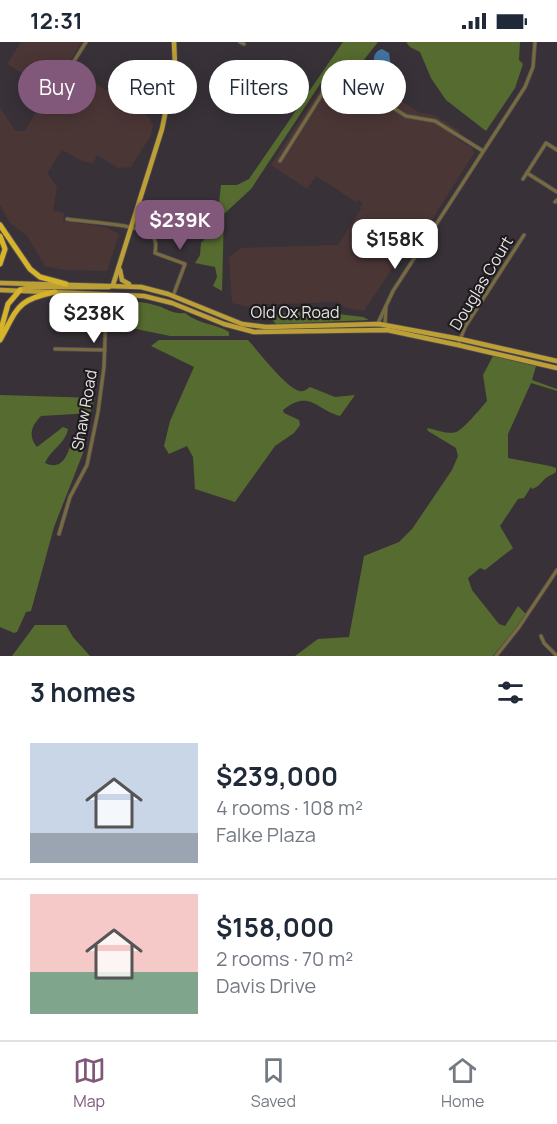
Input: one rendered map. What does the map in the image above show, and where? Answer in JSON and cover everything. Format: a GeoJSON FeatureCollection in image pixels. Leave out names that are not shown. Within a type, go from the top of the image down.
{"type":"FeatureCollection","features":[{"type":"Feature","properties":{"kind":"highway"},"geometry":{"type":"LineString","coordinates":[[0,225],[30,269],[40,277],[66,284]]}},
{"type":"Feature","properties":{"kind":"highway"},"geometry":{"type":"LineString","coordinates":[[0,236],[5,249],[0,264]]}},
{"type":"Feature","properties":{"kind":"highway"},"geometry":{"type":"LineString","coordinates":[[0,335],[8,304],[20,290]]}},
{"type":"Feature","properties":{"kind":"highway"},"geometry":{"type":"LineString","coordinates":[[0,340],[12,315],[21,304],[36,296],[55,292]]}},
{"type":"Feature","properties":{"kind":"main road","name":"Shaw Road"},"geometry":{"type":"LineString","coordinates":[[110,293],[162,129],[175,66],[174,42]]}},
{"type":"Feature","properties":{"kind":"main road"},"geometry":{"type":"LineString","coordinates":[[120,265],[122,280],[138,287]]}},
{"type":"Feature","properties":{"kind":"main road","name":"Old Ox Road"},"geometry":{"type":"LineString","coordinates":[[0,283],[138,287],[173,296],[234,321],[258,327],[385,325],[557,368]]}},
{"type":"Feature","properties":{"kind":"main road"},"geometry":{"type":"LineString","coordinates":[[20,290],[32,287],[98,289],[113,285]]}},
{"type":"Feature","properties":{"kind":"main road","name":"Old Ox Road"},"geometry":{"type":"LineString","coordinates":[[0,290],[144,296],[254,332],[377,330],[399,332],[557,361]]}},
{"type":"Feature","properties":{"kind":"main road"},"geometry":{"type":"LineString","coordinates":[[377,330],[385,325]]}},
{"type":"Feature","properties":{"kind":"street"},"geometry":{"type":"LineString","coordinates":[[75,60],[86,42]]}},
{"type":"Feature","properties":{"kind":"street"},"geometry":{"type":"LineString","coordinates":[[375,324],[380,321],[393,291],[528,80],[535,58],[535,42]]}},
{"type":"Feature","properties":{"kind":"street"},"geometry":{"type":"LineString","coordinates":[[280,161],[330,82],[340,76],[406,116],[435,120],[483,151]]}},
{"type":"Feature","properties":{"kind":"street"},"geometry":{"type":"LineString","coordinates":[[523,179],[546,143],[557,150]]}},
{"type":"Feature","properties":{"kind":"street"},"geometry":{"type":"LineString","coordinates":[[527,173],[557,192]]}},
{"type":"Feature","properties":{"kind":"street"},"geometry":{"type":"LineString","coordinates":[[67,219],[113,224],[152,236],[156,244],[155,253],[185,264],[173,296]]}},
{"type":"Feature","properties":{"kind":"street","name":"Douglas Court"},"geometry":{"type":"LineString","coordinates":[[459,342],[524,235]]}},
{"type":"Feature","properties":{"kind":"street","name":"Shaw Road"},"geometry":{"type":"LineString","coordinates":[[59,534],[70,497],[87,465],[100,399],[106,312],[110,293]]}},
{"type":"Feature","properties":{"kind":"street"},"geometry":{"type":"LineString","coordinates":[[385,325],[386,305]]}},
{"type":"Feature","properties":{"kind":"street"},"geometry":{"type":"LineString","coordinates":[[56,349],[105,350]]}},
{"type":"Feature","properties":{"kind":"street"},"geometry":{"type":"LineString","coordinates":[[496,656],[519,627],[557,570]]}},
{"type":"Feature","properties":{"kind":"street"},"geometry":{"type":"LineString","coordinates":[[542,636],[544,643],[557,656]]}},
{"type":"Feature","properties":{"kind":"shaded area"},"geometry":{"type":"Polygon","coordinates":[[[21,42],[82,42],[70,60],[18,60],[18,71],[7,64],[21,42]]]}},
{"type":"Feature","properties":{"kind":"shaded area"},"geometry":{"type":"Polygon","coordinates":[[[96,84],[108,91],[108,114],[144,114],[149,117],[153,125],[151,135],[131,167],[118,168],[97,155],[93,163],[82,161],[62,150],[47,173],[57,187],[53,211],[64,213],[63,221],[105,227],[119,234],[107,271],[65,270],[45,266],[27,236],[10,223],[0,205],[0,107],[15,131],[25,131],[35,114],[96,114],[96,84]]]}},
{"type":"Feature","properties":{"kind":"shaded area"},"geometry":{"type":"Polygon","coordinates":[[[321,88],[321,114],[406,114],[406,104],[420,113],[434,115],[460,131],[456,138],[473,149],[474,153],[421,237],[415,234],[364,311],[346,308],[337,302],[253,305],[252,308],[232,303],[229,257],[241,248],[338,245],[361,209],[363,203],[358,200],[356,202],[316,176],[307,189],[271,165],[304,114],[309,114],[309,106],[321,88]]]}},
{"type":"Feature","properties":{"kind":"green space"},"geometry":{"type":"Polygon","coordinates":[[[343,42],[378,42],[364,60],[331,60],[343,42]]]}},
{"type":"Feature","properties":{"kind":"green space"},"geometry":{"type":"Polygon","coordinates":[[[406,42],[520,42],[519,60],[523,64],[515,88],[486,131],[446,100],[431,78],[420,52],[406,42]]]}},
{"type":"Feature","properties":{"kind":"green space"},"geometry":{"type":"Polygon","coordinates":[[[321,74],[321,83],[309,101],[309,92],[321,74]]]}},
{"type":"Feature","properties":{"kind":"green space"},"geometry":{"type":"Polygon","coordinates":[[[294,114],[300,114],[251,189],[224,214],[222,291],[213,286],[217,277],[215,267],[195,263],[200,255],[201,243],[221,221],[219,203],[221,185],[237,185],[249,179],[294,114]]]}},
{"type":"Feature","properties":{"kind":"green space"},"geometry":{"type":"Polygon","coordinates":[[[120,301],[144,303],[185,313],[196,320],[224,329],[229,332],[229,336],[170,336],[122,326],[117,323],[120,301]]]}},
{"type":"Feature","properties":{"kind":"green space"},"geometry":{"type":"Polygon","coordinates":[[[314,311],[363,317],[369,320],[276,324],[268,315],[314,311]]]}},
{"type":"Feature","properties":{"kind":"green space"},"geometry":{"type":"Polygon","coordinates":[[[159,340],[248,340],[278,375],[297,390],[302,391],[310,387],[335,397],[355,395],[340,416],[306,401],[292,404],[283,410],[284,413],[299,420],[300,425],[294,433],[275,446],[235,502],[195,489],[193,457],[187,446],[169,454],[164,446],[170,421],[194,367],[151,346],[159,340]]]}},
{"type":"Feature","properties":{"kind":"green space"},"geometry":{"type":"Polygon","coordinates":[[[493,356],[536,366],[532,380],[557,389],[557,391],[531,383],[508,434],[508,458],[550,466],[556,468],[556,472],[536,487],[532,489],[531,487],[524,498],[518,499],[500,526],[513,548],[485,570],[480,568],[468,578],[472,590],[499,624],[505,626],[518,606],[527,615],[493,656],[295,656],[318,639],[349,637],[364,556],[399,542],[412,529],[452,470],[458,456],[456,448],[428,431],[427,428],[452,433],[472,418],[487,401],[483,375],[493,356]]]}},
{"type":"Feature","properties":{"kind":"green space"},"geometry":{"type":"Polygon","coordinates":[[[0,395],[95,398],[90,413],[41,416],[33,427],[32,439],[37,447],[63,427],[68,429],[64,439],[45,463],[51,465],[61,463],[73,438],[83,433],[85,441],[83,453],[54,527],[31,611],[26,612],[17,632],[14,633],[0,627],[0,395]]]}},
{"type":"Feature","properties":{"kind":"green space"},"geometry":{"type":"Polygon","coordinates":[[[35,625],[66,625],[73,637],[90,656],[12,656],[35,625]]]}},
{"type":"Feature","properties":{"kind":"water"},"geometry":{"type":"Polygon","coordinates":[[[382,49],[389,53],[390,60],[374,60],[377,51],[382,49]]]}}]}
